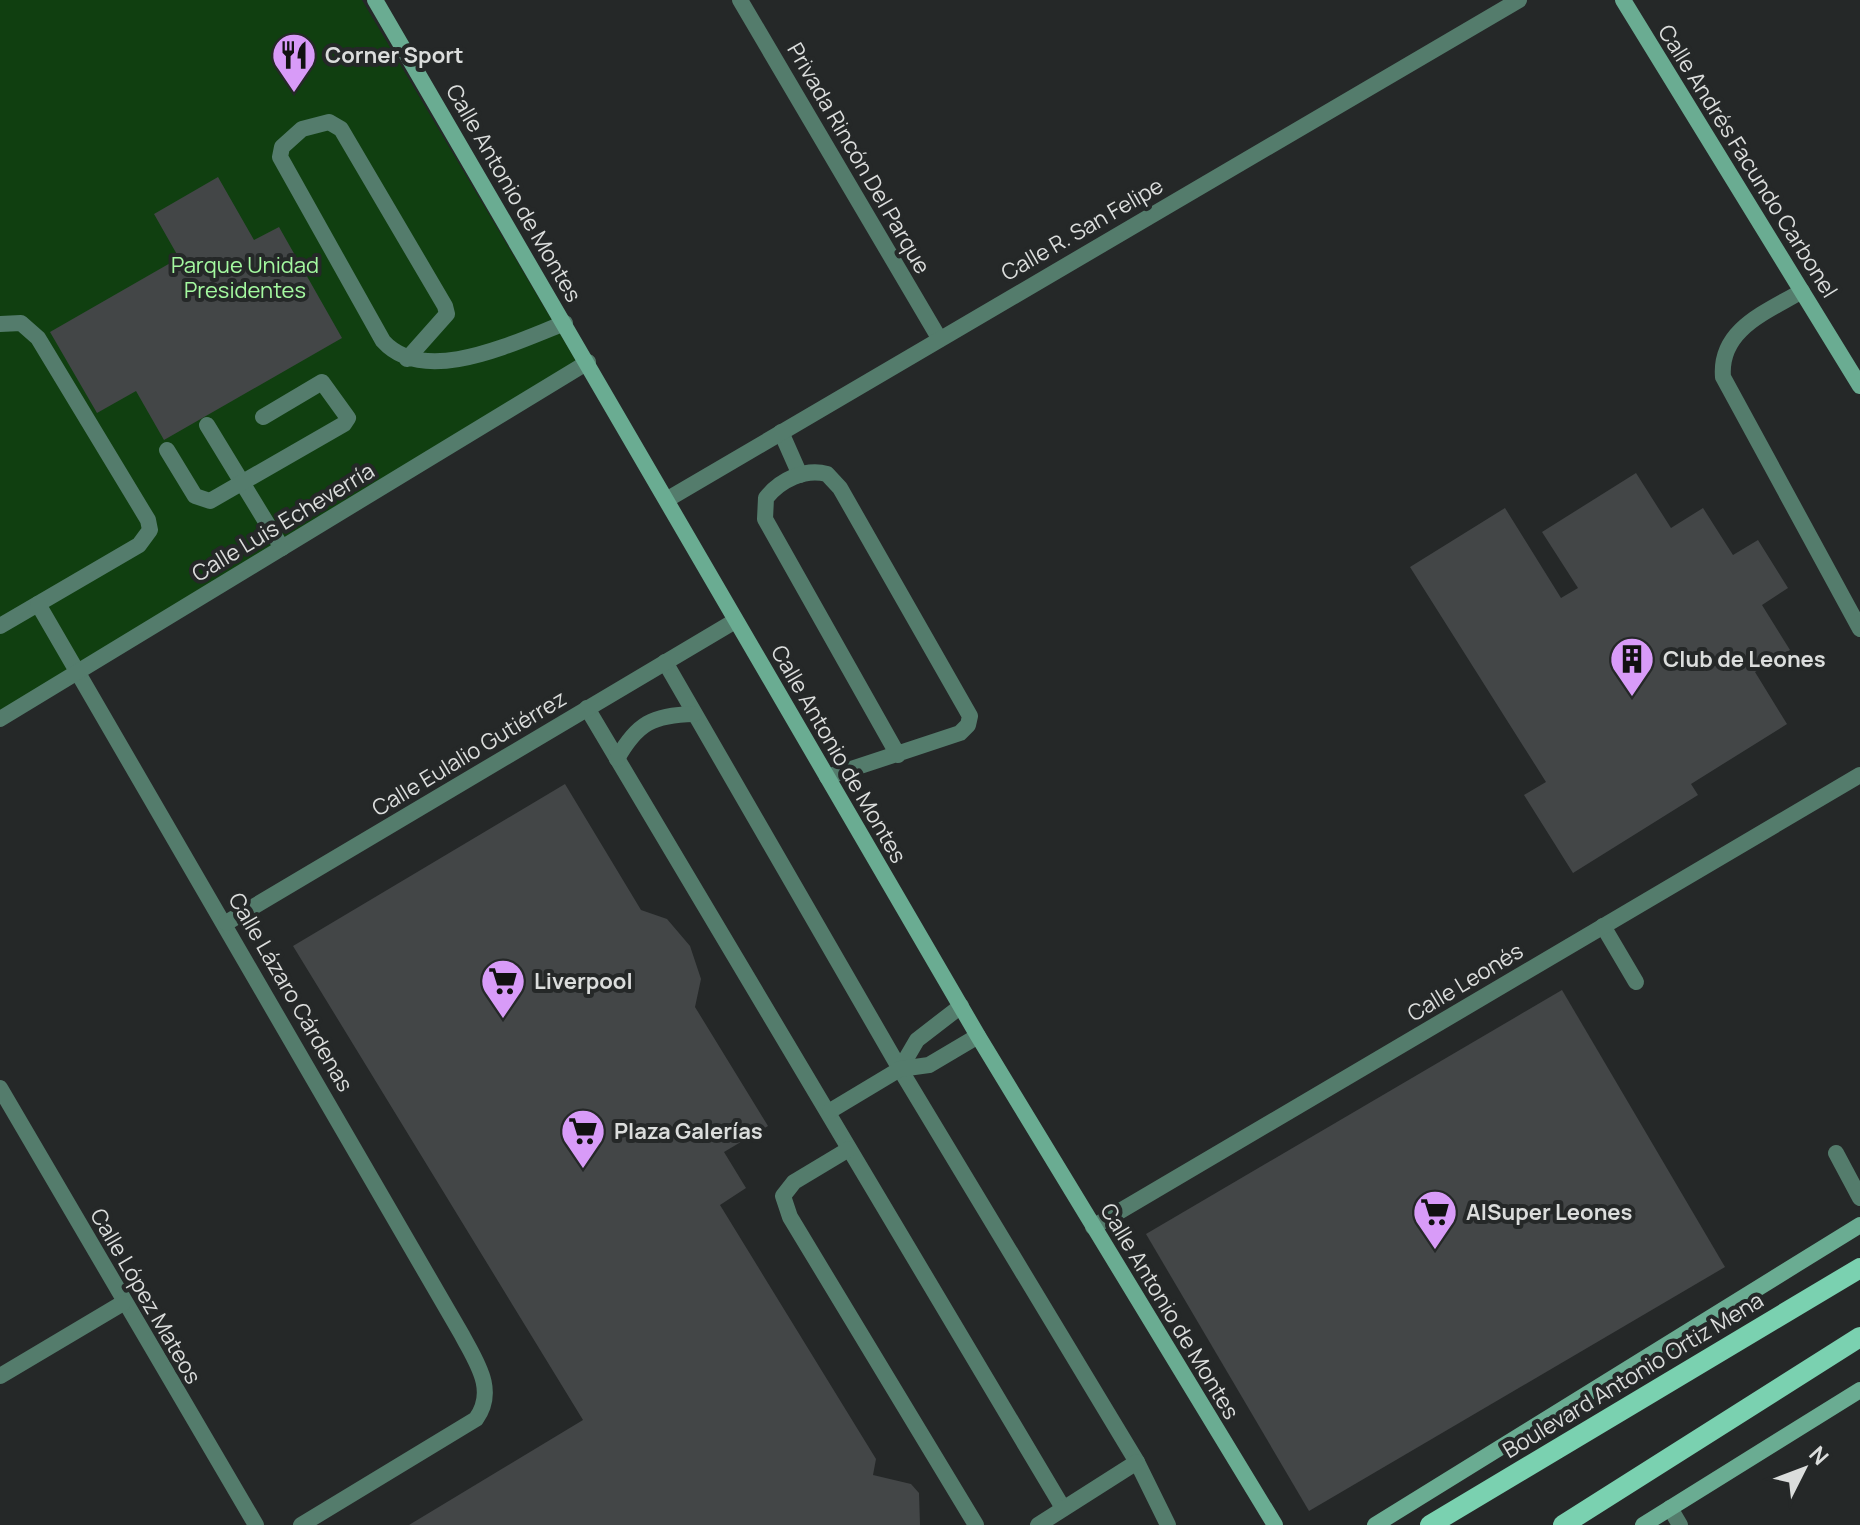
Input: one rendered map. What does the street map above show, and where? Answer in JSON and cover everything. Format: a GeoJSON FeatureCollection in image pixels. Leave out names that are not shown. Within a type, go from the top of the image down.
{"type":"FeatureCollection","features":[{"type":"Feature","properties":{"kind":"main road","name":"Calle Antonio de Montes"},"geometry":{"type":"LineString","coordinates":[[375,0],[978,1036],[1275,1525]]}},
{"type":"Feature","properties":{"kind":"main road","name":"Calle Andrés Facundo Carbonel"},"geometry":{"type":"LineString","coordinates":[[1623,0],[1860,386]]}},
{"type":"Feature","properties":{"kind":"main road"},"geometry":{"type":"LineString","coordinates":[[1375,1525],[1860,1225]]}},
{"type":"Feature","properties":{"kind":"main road","name":"Boulevard Antonio Ortiz Mena"},"geometry":{"type":"LineString","coordinates":[[1430,1525],[1860,1268]]}},
{"type":"Feature","properties":{"kind":"main road"},"geometry":{"type":"LineString","coordinates":[[1563,1525],[1860,1337]]}},
{"type":"Feature","properties":{"kind":"main road"},"geometry":{"type":"LineString","coordinates":[[1643,1525],[1860,1390]]}},
{"type":"Feature","properties":{"kind":"street","name":"Privada Rincón Del Parque"},"geometry":{"type":"LineString","coordinates":[[740,0],[939,338]]}},
{"type":"Feature","properties":{"kind":"street","name":"Calle R. San Felipe"},"geometry":{"type":"LineString","coordinates":[[668,499],[1519,0]]}},
{"type":"Feature","properties":{"kind":"street"},"geometry":{"type":"LineString","coordinates":[[407,359],[447,314],[445,306],[341,129],[329,122],[302,129],[290,136],[282,147],[280,157],[383,341],[407,359],[449,361],[487,352],[565,323]]}},
{"type":"Feature","properties":{"kind":"street"},"geometry":{"type":"LineString","coordinates":[[1802,291],[1735,334],[1726,348],[1723,377],[1860,629]]}},
{"type":"Feature","properties":{"kind":"street"},"geometry":{"type":"LineString","coordinates":[[0,324],[21,323],[38,338],[150,525],[148,536],[139,545],[0,626]]}},
{"type":"Feature","properties":{"kind":"street","name":"Calle Luis Echeverría"},"geometry":{"type":"LineString","coordinates":[[0,719],[588,362]]}},
{"type":"Feature","properties":{"kind":"street"},"geometry":{"type":"LineString","coordinates":[[167,450],[198,500],[210,501],[344,424],[348,418],[322,382],[263,417]]}},
{"type":"Feature","properties":{"kind":"street"},"geometry":{"type":"LineString","coordinates":[[207,425],[282,548]]}},
{"type":"Feature","properties":{"kind":"street"},"geometry":{"type":"LineString","coordinates":[[781,432],[800,475]]}},
{"type":"Feature","properties":{"kind":"street"},"geometry":{"type":"LineString","coordinates":[[827,777],[898,755],[960,733],[968,725],[969,711],[840,488],[827,474],[800,475],[779,485],[766,498],[765,519],[898,755]]}},
{"type":"Feature","properties":{"kind":"street","name":"Calle Lázaro Cárdenas"},"geometry":{"type":"LineString","coordinates":[[38,604],[226,923],[462,1335],[484,1382],[483,1409],[476,1419],[301,1525]]}},
{"type":"Feature","properties":{"kind":"street","name":"Calle Eulalio Gutiérrez"},"geometry":{"type":"LineString","coordinates":[[226,923],[735,621]]}},
{"type":"Feature","properties":{"kind":"street"},"geometry":{"type":"LineString","coordinates":[[665,662],[900,1069],[1137,1462],[1168,1525]]}},
{"type":"Feature","properties":{"kind":"street"},"geometry":{"type":"LineString","coordinates":[[587,708],[830,1111],[849,1149],[1063,1508]]}},
{"type":"Feature","properties":{"kind":"street"},"geometry":{"type":"LineString","coordinates":[[617,759],[630,735],[662,715],[694,714]]}},
{"type":"Feature","properties":{"kind":"street","name":"Calle Leonés"},"geometry":{"type":"LineString","coordinates":[[1093,1227],[1860,775]]}},
{"type":"Feature","properties":{"kind":"street"},"geometry":{"type":"LineString","coordinates":[[1603,926],[1636,982]]}},
{"type":"Feature","properties":{"kind":"street"},"geometry":{"type":"LineString","coordinates":[[900,1069],[917,1040],[961,1006]]}},
{"type":"Feature","properties":{"kind":"street"},"geometry":{"type":"LineString","coordinates":[[830,1111],[900,1069],[929,1065],[978,1036]]}},
{"type":"Feature","properties":{"kind":"street","name":"Calle López Mateos"},"geometry":{"type":"LineString","coordinates":[[0,1088],[123,1303],[256,1525]]}},
{"type":"Feature","properties":{"kind":"street"},"geometry":{"type":"LineString","coordinates":[[849,1149],[794,1182],[783,1196],[790,1217],[976,1525]]}},
{"type":"Feature","properties":{"kind":"street"},"geometry":{"type":"LineString","coordinates":[[1836,1153],[1860,1198]]}},
{"type":"Feature","properties":{"kind":"street"},"geometry":{"type":"LineString","coordinates":[[0,1376],[123,1303]]}},
{"type":"Feature","properties":{"kind":"street"},"geometry":{"type":"LineString","coordinates":[[1038,1525],[1137,1462]]}},
{"type":"Feature","properties":{"kind":"street"},"geometry":{"type":"LineString","coordinates":[[1670,1508],[1680,1525]]}},
{"type":"Feature","properties":{"kind":"green space","name":"Parque Unidad Presidentes"},"geometry":{"type":"Polygon","coordinates":[[[0,0],[362,0],[576,361],[0,714],[0,0]]]}},
{"type":"Feature","properties":{"kind":"building"},"geometry":{"type":"Polygon","coordinates":[[[218,177],[254,240],[279,227],[342,338],[164,440],[136,391],[97,413],[50,332],[179,258],[154,214],[218,177]]]}},
{"type":"Feature","properties":{"kind":"building","name":"Club de Leones"},"geometry":{"type":"Polygon","coordinates":[[[1636,473],[1671,528],[1703,508],[1733,555],[1758,540],[1788,588],[1762,605],[1790,650],[1755,672],[1787,724],[1691,784],[1698,795],[1573,873],[1524,795],[1546,782],[1410,567],[1505,508],[1561,598],[1578,588],[1542,532],[1636,473]]]}},
{"type":"Feature","properties":{"kind":"building","name":"Plaza Galerías"},"geometry":{"type":"Polygon","coordinates":[[[565,784],[641,910],[667,919],[690,946],[701,979],[695,1007],[768,1126],[724,1152],[746,1188],[720,1205],[876,1459],[873,1475],[911,1484],[919,1493],[920,1525],[409,1525],[583,1420],[293,946],[565,784]]]}},
{"type":"Feature","properties":{"kind":"building","name":"AlSuper Leones"},"geometry":{"type":"Polygon","coordinates":[[[1562,990],[1725,1267],[1309,1511],[1146,1234],[1562,990]]]}},
{"type":"Feature","properties":{"kind":"place","name":"Corner Sport"},"geometry":{"type":"Point","coordinates":[294,94]}},
{"type":"Feature","properties":{"kind":"place","name":"Club de Leones"},"geometry":{"type":"Point","coordinates":[1632,698]}},
{"type":"Feature","properties":{"kind":"place","name":"Liverpool"},"geometry":{"type":"Point","coordinates":[503,1020]}},
{"type":"Feature","properties":{"kind":"place","name":"Plaza Galerías"},"geometry":{"type":"Point","coordinates":[583,1170]}},
{"type":"Feature","properties":{"kind":"place","name":"AlSuper Leones"},"geometry":{"type":"Point","coordinates":[1435,1251]}}]}
